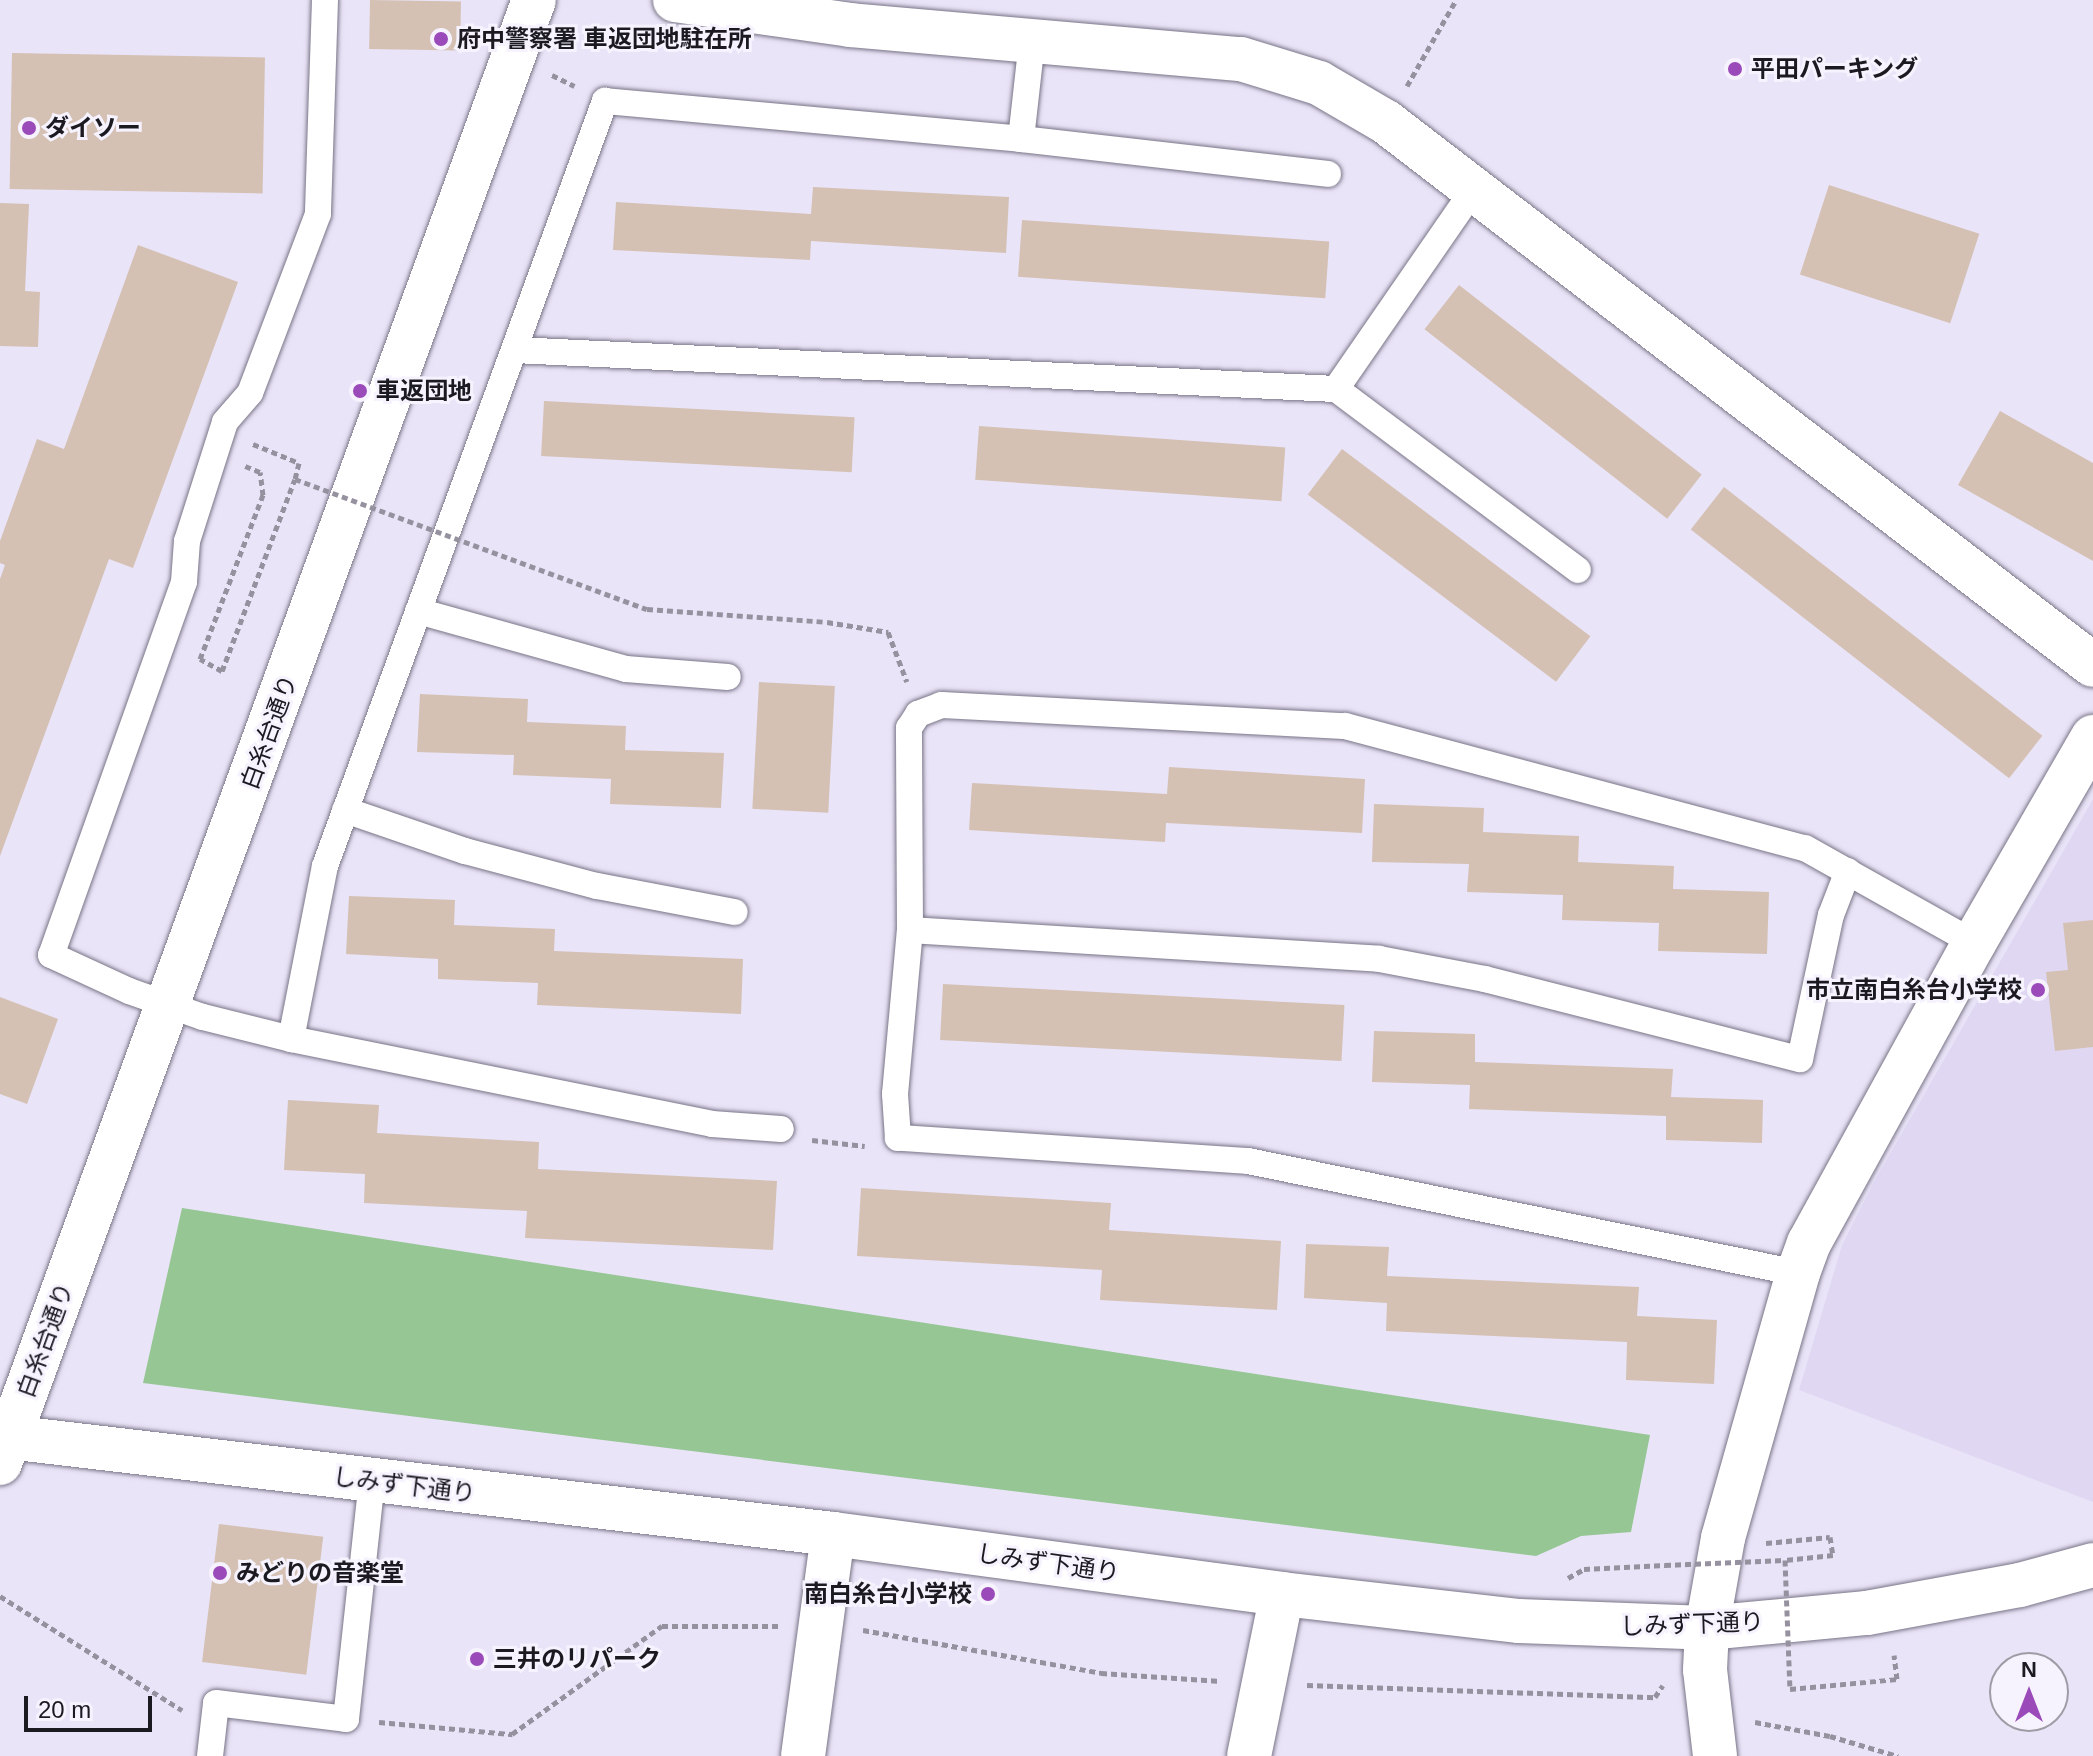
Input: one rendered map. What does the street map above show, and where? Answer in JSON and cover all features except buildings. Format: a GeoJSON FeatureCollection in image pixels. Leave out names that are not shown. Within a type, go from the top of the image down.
{"type":"FeatureCollection","features":[{"type":"Feature","properties":{"kind":"street","name":"白糸台通り"},"geometry":{"type":"LineString","coordinates":[[3,1445],[169,1005],[534,0]]}},
{"type":"Feature","properties":{"kind":"street"},"geometry":{"type":"LineString","coordinates":[[675,0],[850,25],[1241,59],[1319,83],[1386,122],[2093,665]]}},
{"type":"Feature","properties":{"kind":"street"},"geometry":{"type":"LineString","coordinates":[[1715,1756],[1705,1670],[1707,1628],[1723,1538],[1809,1243],[1974,943],[2093,737]]}},
{"type":"Feature","properties":{"kind":"street","name":"しみず下通り"},"geometry":{"type":"LineString","coordinates":[[3,1445],[372,1481],[833,1534],[1282,1594],[1519,1621],[1707,1628],[1867,1613],[2020,1585],[2093,1565]]}},
{"type":"Feature","properties":{"kind":"street"},"geometry":{"type":"LineString","coordinates":[[803,1756],[833,1534]]}},
{"type":"Feature","properties":{"kind":"street"},"geometry":{"type":"LineString","coordinates":[[1249,1756],[1282,1594]]}},
{"type":"Feature","properties":{"kind":"lane"},"geometry":{"type":"LineString","coordinates":[[325,0],[318,214],[250,393],[225,422],[187,541],[184,582],[51,955],[129,991],[291,1039],[712,1124],[781,1129]]}},
{"type":"Feature","properties":{"kind":"lane"},"geometry":{"type":"LineString","coordinates":[[1021,139],[1032,41]]}},
{"type":"Feature","properties":{"kind":"lane"},"geometry":{"type":"LineString","coordinates":[[291,1039],[325,866],[605,101],[1021,139],[1328,174]]}},
{"type":"Feature","properties":{"kind":"lane"},"geometry":{"type":"LineString","coordinates":[[1336,389],[1474,189]]}},
{"type":"Feature","properties":{"kind":"lane"},"geometry":{"type":"LineString","coordinates":[[515,350],[1336,389],[1578,570]]}},
{"type":"Feature","properties":{"kind":"lane"},"geometry":{"type":"LineString","coordinates":[[418,611],[626,669],[728,677]]}},
{"type":"Feature","properties":{"kind":"lane"},"geometry":{"type":"LineString","coordinates":[[1798,1273],[1248,1161],[898,1138],[895,1094],[910,930],[909,728],[918,714],[941,705],[1345,726],[1805,848],[1974,943]]}},
{"type":"Feature","properties":{"kind":"lane"},"geometry":{"type":"LineString","coordinates":[[345,810],[479,855],[597,886],[735,912]]}},
{"type":"Feature","properties":{"kind":"lane"},"geometry":{"type":"LineString","coordinates":[[910,930],[1379,959],[1485,979],[1800,1059],[1831,915],[1848,871]]}},
{"type":"Feature","properties":{"kind":"lane"},"geometry":{"type":"LineString","coordinates":[[210,1756],[216,1703],[346,1719],[372,1481]]}},
{"type":"Feature","properties":{"kind":"path"},"geometry":{"type":"LineString","coordinates":[[1405,89],[1456,0]]}},
{"type":"Feature","properties":{"kind":"path"},"geometry":{"type":"LineString","coordinates":[[218,442],[299,463],[222,671],[200,659],[263,495],[260,472],[218,442]]}},
{"type":"Feature","properties":{"kind":"path"},"geometry":{"type":"LineString","coordinates":[[295,479],[647,609],[827,622],[888,632],[918,714]]}},
{"type":"Feature","properties":{"kind":"path"},"geometry":{"type":"LineString","coordinates":[[781,1129],[803,1139],[869,1146],[898,1138]]}},
{"type":"Feature","properties":{"kind":"path"},"geometry":{"type":"LineString","coordinates":[[1564,1580],[1584,1569],[1833,1555],[1830,1537],[1763,1543]]}},
{"type":"Feature","properties":{"kind":"path"},"geometry":{"type":"LineString","coordinates":[[1785,1560],[1790,1689],[1897,1679],[1894,1655]]}},
{"type":"Feature","properties":{"kind":"path"},"geometry":{"type":"LineString","coordinates":[[0,1596],[213,1729]]}},
{"type":"Feature","properties":{"kind":"path"},"geometry":{"type":"LineString","coordinates":[[346,1719],[512,1734],[662,1626],[820,1626]]}},
{"type":"Feature","properties":{"kind":"path"},"geometry":{"type":"LineString","coordinates":[[1711,1713],[1830,1736],[1898,1756]]}},
{"type":"Feature","properties":{"kind":"shaded area","name":"市立南白糸台小学校"},"geometry":{"type":"Polygon","coordinates":[[[2093,799],[2093,1502],[1799,1390],[1842,1245],[1874,1182],[2093,799]]]}},
{"type":"Feature","properties":{"kind":"green space"},"geometry":{"type":"Polygon","coordinates":[[[182,1208],[1650,1435],[1631,1532],[1581,1536],[1536,1556],[143,1383],[182,1208]]]}},
{"type":"Feature","properties":{"kind":"place","name":"府中警察署 車返団地駐在所"},"geometry":{"type":"Point","coordinates":[441,39]}},
{"type":"Feature","properties":{"kind":"place","name":"平田パーキング"},"geometry":{"type":"Point","coordinates":[1735,69]}},
{"type":"Feature","properties":{"kind":"place","name":"ダイソー"},"geometry":{"type":"Point","coordinates":[29,128]}},
{"type":"Feature","properties":{"kind":"place","name":"車返団地"},"geometry":{"type":"Point","coordinates":[360,391]}},
{"type":"Feature","properties":{"kind":"place","name":"市立南白糸台小学校"},"geometry":{"type":"Point","coordinates":[2038,990]}},
{"type":"Feature","properties":{"kind":"place","name":"みどりの音楽堂"},"geometry":{"type":"Point","coordinates":[220,1573]}},
{"type":"Feature","properties":{"kind":"place","name":"南白糸台小学校"},"geometry":{"type":"Point","coordinates":[988,1594]}},
{"type":"Feature","properties":{"kind":"place","name":"三井のリパーク"},"geometry":{"type":"Point","coordinates":[477,1659]}}]}
